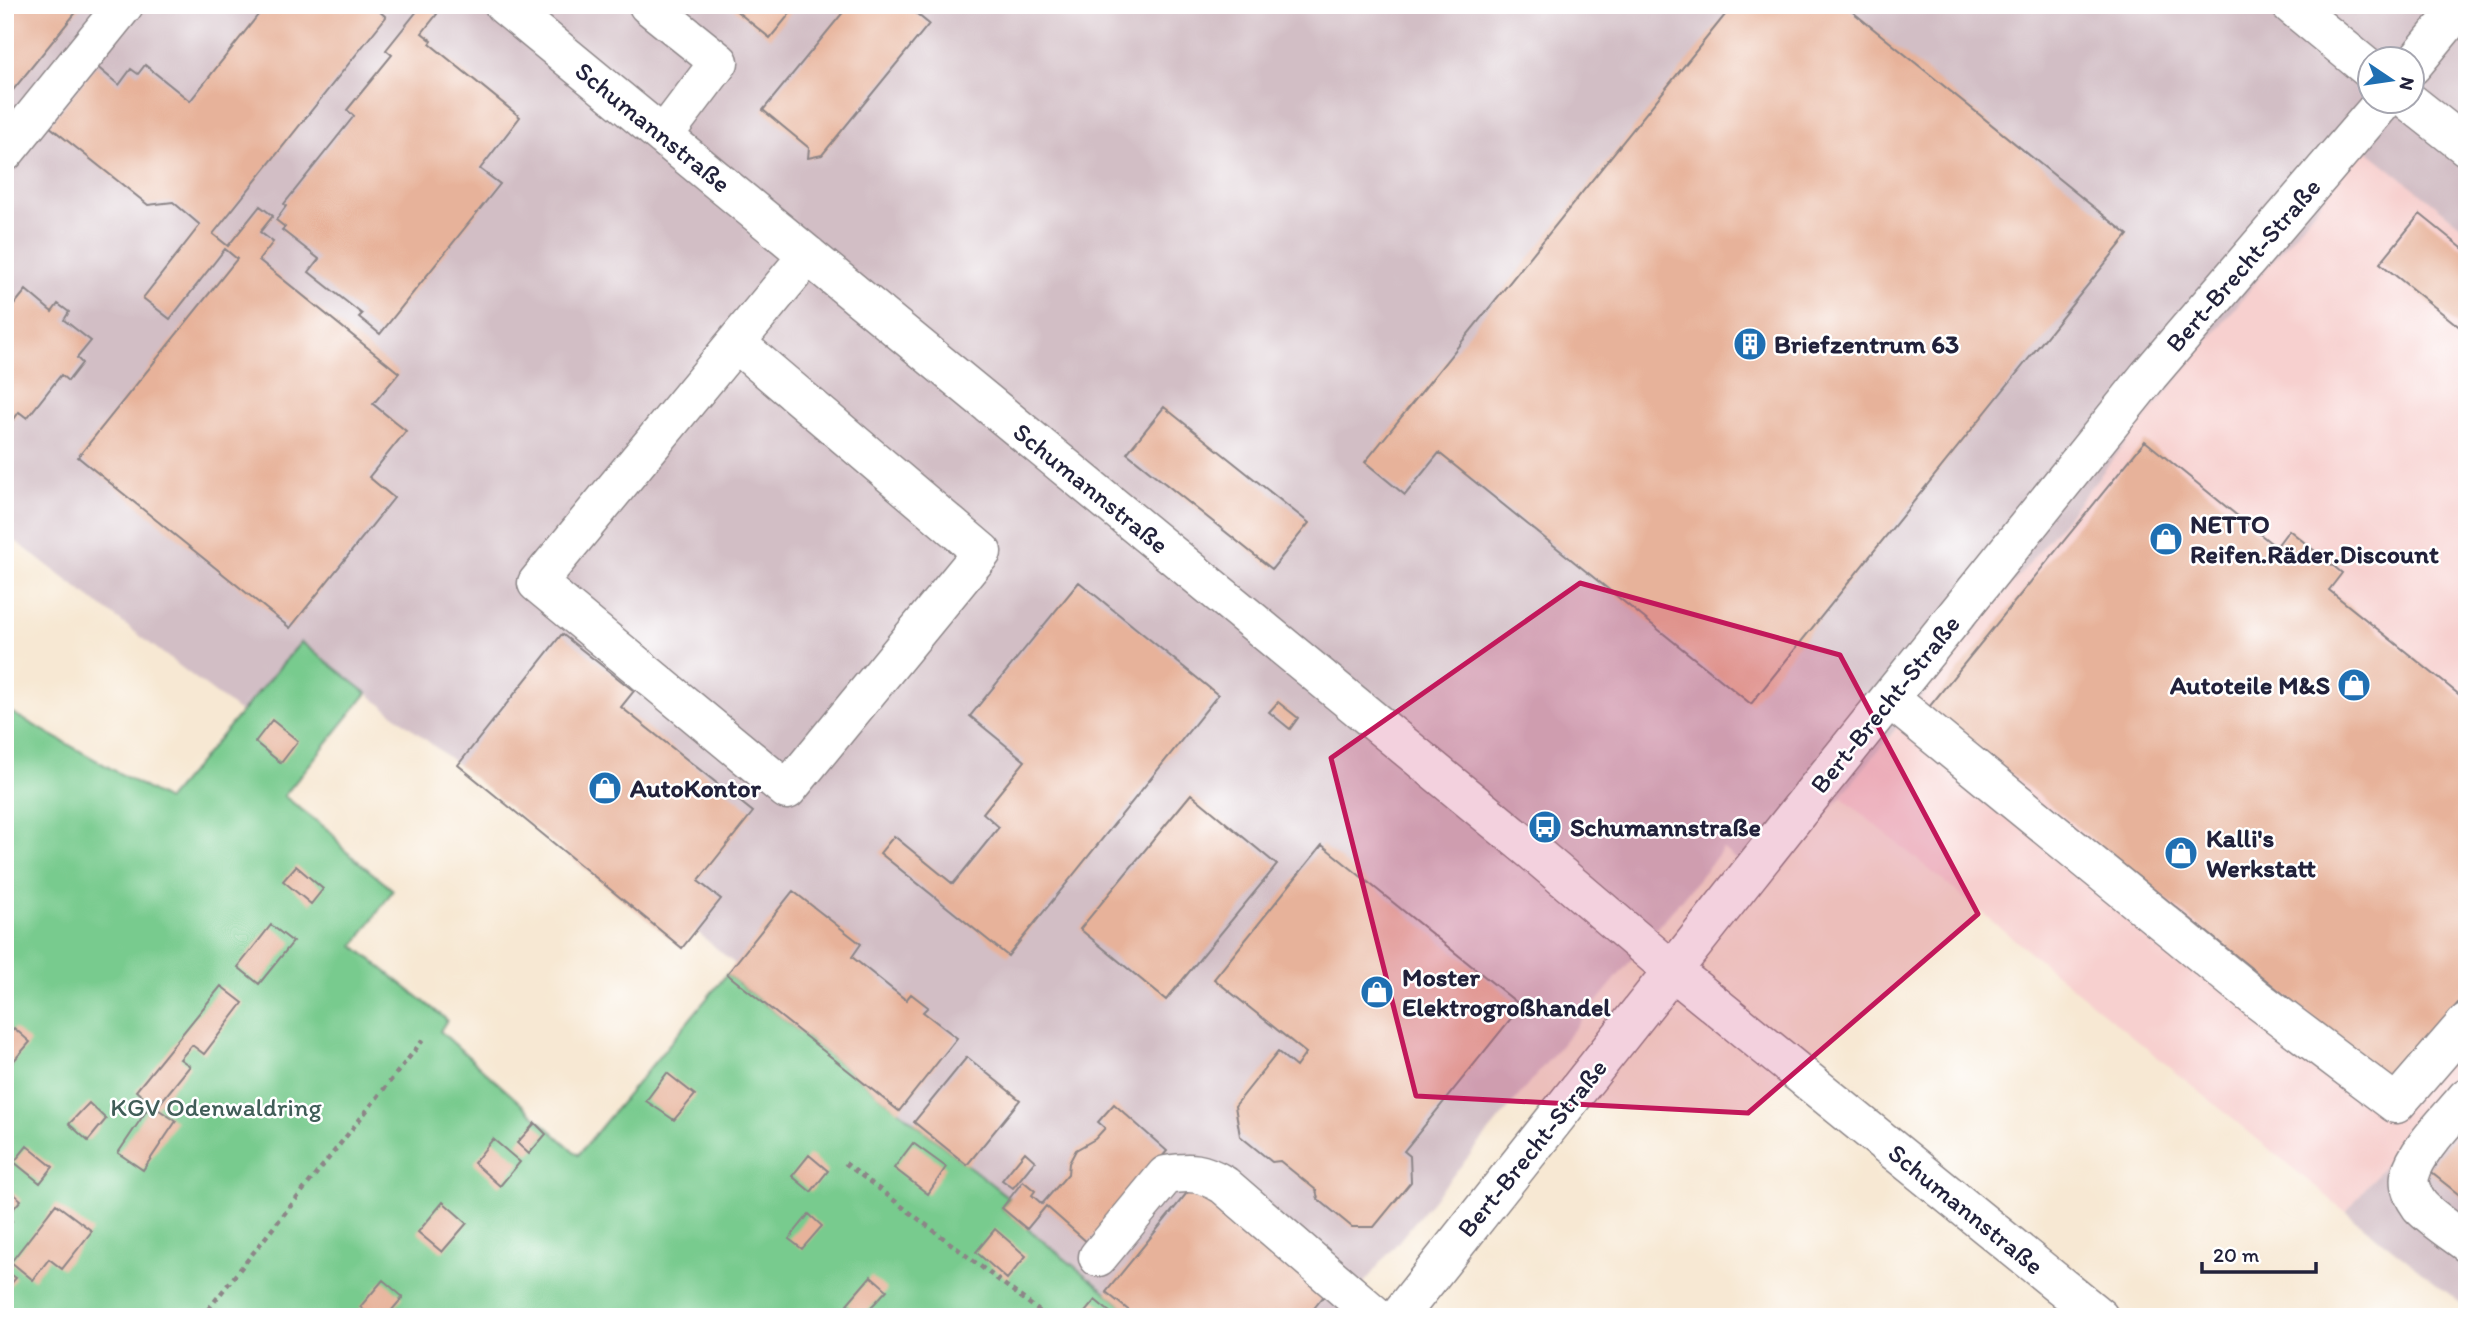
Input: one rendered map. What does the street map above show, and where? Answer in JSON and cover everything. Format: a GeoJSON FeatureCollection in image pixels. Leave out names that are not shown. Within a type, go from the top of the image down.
{"type":"FeatureCollection","features":[{"type":"Feature","properties":{"kind":"street"},"geometry":{"type":"LineString","coordinates":[[5,152],[124,5]]}},
{"type":"Feature","properties":{"kind":"street","name":"Schumannstraße"},"geometry":{"type":"LineString","coordinates":[[504,5],[1673,971],[2099,1317]]}},
{"type":"Feature","properties":{"kind":"street"},"geometry":{"type":"LineString","coordinates":[[648,5],[719,62],[663,135]]}},
{"type":"Feature","properties":{"kind":"street"},"geometry":{"type":"LineString","coordinates":[[2291,5],[2356,58]]}},
{"type":"Feature","properties":{"kind":"street"},"geometry":{"type":"LineString","coordinates":[[2426,50],[2462,5]]}},
{"type":"Feature","properties":{"kind":"street"},"geometry":{"type":"LineString","coordinates":[[2426,115],[2467,147]]}},
{"type":"Feature","properties":{"kind":"street","name":"Bert-Brecht-Straße"},"geometry":{"type":"LineString","coordinates":[[1398,1317],[2149,375],[2371,116]]}},
{"type":"Feature","properties":{"kind":"street"},"geometry":{"type":"LineString","coordinates":[[736,343],[982,552],[787,790],[537,583],[808,255]]}},
{"type":"Feature","properties":{"kind":"street"},"geometry":{"type":"LineString","coordinates":[[1890,699],[2258,1000],[2396,1104],[2467,1022]]}},
{"type":"Feature","properties":{"kind":"street"},"geometry":{"type":"LineString","coordinates":[[2467,1097],[2427,1145],[2414,1164],[2409,1178],[2411,1191],[2418,1203],[2428,1214],[2467,1243]]}},
{"type":"Feature","properties":{"kind":"street"},"geometry":{"type":"LineString","coordinates":[[1098,1257],[1166,1175],[1188,1171],[1198,1173],[1224,1185],[1377,1317]]}},
{"type":"Feature","properties":{"kind":"path"},"geometry":{"type":"LineString","coordinates":[[202,1317],[423,1040]]}},
{"type":"Feature","properties":{"kind":"path"},"geometry":{"type":"LineString","coordinates":[[845,1163],[1047,1317]]}},
{"type":"Feature","properties":{"kind":"highlighted area"},"geometry":{"type":"Polygon","coordinates":[[[1580,583],[1840,655],[1978,914],[1748,1113],[1416,1096],[1331,758],[1580,583]]]}},
{"type":"Feature","properties":{"kind":"shaded area"},"geometry":{"type":"Polygon","coordinates":[[[5,5],[2467,5],[2467,230],[2364,148],[1769,886],[1723,849],[1336,1317],[1137,1317],[1002,1208],[1008,1198],[727,974],[735,964],[696,931],[682,948],[302,642],[241,713],[5,533],[5,5]]]}},
{"type":"Feature","properties":{"kind":"shaded area"},"geometry":{"type":"Polygon","coordinates":[[[2364,147],[2467,230],[2467,1062],[2346,1212],[1841,797],[2364,147]]]}},
{"type":"Feature","properties":{"kind":"shaded area"},"geometry":{"type":"Polygon","coordinates":[[[2467,1062],[2467,1308],[2346,1212],[2467,1062]]]}},
{"type":"Feature","properties":{"kind":"green space","name":"KGV Odenwaldring"},"geometry":{"type":"Polygon","coordinates":[[[301,642],[367,693],[284,796],[332,833],[343,849],[393,890],[354,946],[447,1020],[440,1031],[578,1155],[727,974],[1009,1198],[1002,1208],[1137,1317],[5,1317],[5,709],[167,800],[301,642]]]}},
{"type":"Feature","properties":{"kind":"building"},"geometry":{"type":"Polygon","coordinates":[[[5,5],[82,5],[5,100],[5,5]]]}},
{"type":"Feature","properties":{"kind":"building"},"geometry":{"type":"Polygon","coordinates":[[[266,5],[372,5],[386,17],[213,234],[228,246],[260,206],[273,216],[260,232],[273,242],[259,260],[399,373],[373,404],[406,431],[369,477],[394,498],[290,628],[78,457],[237,259],[225,249],[170,319],[143,298],[200,225],[173,202],[148,205],[49,126],[96,66],[119,85],[131,69],[138,74],[145,65],[190,101],[266,5]]]}},
{"type":"Feature","properties":{"kind":"building"},"geometry":{"type":"Polygon","coordinates":[[[422,5],[427,5],[437,14],[422,33],[432,41],[430,44],[520,117],[480,169],[500,184],[380,334],[359,317],[362,314],[309,272],[319,259],[282,230],[285,227],[276,220],[286,206],[284,204],[354,116],[347,110],[392,55],[386,50],[422,5]]]}},
{"type":"Feature","properties":{"kind":"building"},"geometry":{"type":"Polygon","coordinates":[[[729,5],[797,5],[770,38],[729,5]]]}},
{"type":"Feature","properties":{"kind":"building"},"geometry":{"type":"Polygon","coordinates":[[[849,5],[906,5],[929,24],[822,155],[808,158],[809,148],[763,110],[849,5]]]}},
{"type":"Feature","properties":{"kind":"building","name":"Briefzentrum 63"},"geometry":{"type":"Polygon","coordinates":[[[1733,5],[1844,5],[2128,235],[1751,704],[1439,453],[1405,495],[1365,462],[1733,5]]]}},
{"type":"Feature","properties":{"kind":"building"},"geometry":{"type":"Polygon","coordinates":[[[2420,214],[2467,252],[2467,333],[2380,263],[2420,214]]]}},
{"type":"Feature","properties":{"kind":"building"},"geometry":{"type":"Polygon","coordinates":[[[26,290],[52,312],[58,304],[69,312],[64,320],[91,341],[77,358],[82,363],[68,381],[61,375],[27,418],[19,412],[14,419],[5,412],[5,316],[26,290]]]}},
{"type":"Feature","properties":{"kind":"building"},"geometry":{"type":"Polygon","coordinates":[[[1164,407],[1309,523],[1272,569],[1127,453],[1164,407]]]}},
{"type":"Feature","properties":{"kind":"building"},"geometry":{"type":"Polygon","coordinates":[[[2145,441],[2276,547],[2289,530],[2342,573],[2329,590],[2467,701],[2467,992],[2393,1083],[1929,707],[2145,441]]]}},
{"type":"Feature","properties":{"kind":"building"},"geometry":{"type":"Polygon","coordinates":[[[1079,582],[1218,695],[1008,956],[880,853],[894,836],[953,884],[999,827],[983,813],[1025,761],[970,716],[1079,582]]]}},
{"type":"Feature","properties":{"kind":"building","name":"AutoKontor"},"geometry":{"type":"Polygon","coordinates":[[[562,634],[634,691],[621,707],[753,812],[698,881],[721,899],[682,948],[458,765],[562,634]]]}},
{"type":"Feature","properties":{"kind":"building"},"geometry":{"type":"Polygon","coordinates":[[[1278,702],[1298,718],[1290,729],[1269,712],[1278,702]]]}},
{"type":"Feature","properties":{"kind":"building"},"geometry":{"type":"Polygon","coordinates":[[[272,720],[298,741],[281,763],[255,742],[272,720]]]}},
{"type":"Feature","properties":{"kind":"building"},"geometry":{"type":"Polygon","coordinates":[[[1191,794],[1277,865],[1166,1000],[1080,929],[1191,794]]]}},
{"type":"Feature","properties":{"kind":"building"},"geometry":{"type":"Polygon","coordinates":[[[1322,845],[1521,1006],[1404,1151],[1410,1156],[1411,1182],[1374,1227],[1352,1227],[1318,1199],[1316,1190],[1280,1161],[1272,1162],[1240,1136],[1235,1106],[1278,1052],[1296,1067],[1306,1053],[1214,979],[1322,845]]]}},
{"type":"Feature","properties":{"kind":"building"},"geometry":{"type":"Polygon","coordinates":[[[296,866],[323,889],[311,904],[283,881],[296,866]]]}},
{"type":"Feature","properties":{"kind":"building"},"geometry":{"type":"Polygon","coordinates":[[[793,891],[861,944],[852,957],[906,1000],[911,994],[928,1007],[923,1012],[957,1038],[899,1111],[727,974],[793,891]]]}},
{"type":"Feature","properties":{"kind":"building"},"geometry":{"type":"Polygon","coordinates":[[[271,925],[293,942],[259,984],[238,967],[271,925]]]}},
{"type":"Feature","properties":{"kind":"building"},"geometry":{"type":"Polygon","coordinates":[[[221,986],[243,1003],[204,1054],[192,1045],[180,1059],[190,1066],[156,1108],[176,1121],[143,1170],[118,1153],[151,1104],[136,1091],[221,986]]]}},
{"type":"Feature","properties":{"kind":"building"},"geometry":{"type":"Polygon","coordinates":[[[14,1028],[30,1042],[5,1071],[5,1038],[14,1028]]]}},
{"type":"Feature","properties":{"kind":"building"},"geometry":{"type":"Polygon","coordinates":[[[967,1057],[1020,1100],[967,1165],[914,1122],[967,1057]]]}},
{"type":"Feature","properties":{"kind":"building"},"geometry":{"type":"Polygon","coordinates":[[[667,1073],[695,1095],[674,1120],[646,1101],[667,1073]]]}},
{"type":"Feature","properties":{"kind":"building"},"geometry":{"type":"Polygon","coordinates":[[[89,1103],[106,1119],[88,1141],[69,1124],[89,1103]]]}},
{"type":"Feature","properties":{"kind":"building"},"geometry":{"type":"Polygon","coordinates":[[[1114,1104],[1167,1151],[1088,1243],[1046,1206],[1027,1229],[1002,1208],[1023,1181],[1035,1191],[1032,1195],[1042,1204],[1068,1174],[1069,1163],[1076,1150],[1095,1139],[1105,1128],[1098,1122],[1114,1104]]]}},
{"type":"Feature","properties":{"kind":"building"},"geometry":{"type":"Polygon","coordinates":[[[2467,1122],[2467,1201],[2428,1170],[2467,1122]]]}},
{"type":"Feature","properties":{"kind":"building"},"geometry":{"type":"Polygon","coordinates":[[[535,1123],[546,1134],[529,1154],[517,1143],[535,1123]]]}},
{"type":"Feature","properties":{"kind":"building"},"geometry":{"type":"Polygon","coordinates":[[[493,1139],[520,1162],[500,1186],[474,1163],[493,1139]]]}},
{"type":"Feature","properties":{"kind":"building"},"geometry":{"type":"Polygon","coordinates":[[[913,1143],[946,1167],[928,1194],[894,1168],[913,1143]]]}},
{"type":"Feature","properties":{"kind":"building"},"geometry":{"type":"Polygon","coordinates":[[[27,1146],[53,1167],[40,1183],[14,1162],[27,1146]]]}},
{"type":"Feature","properties":{"kind":"building"},"geometry":{"type":"Polygon","coordinates":[[[1025,1152],[1035,1161],[1013,1188],[1002,1180],[1025,1152]]]}},
{"type":"Feature","properties":{"kind":"building"},"geometry":{"type":"Polygon","coordinates":[[[809,1155],[828,1171],[811,1192],[792,1176],[809,1155]]]}},
{"type":"Feature","properties":{"kind":"building"},"geometry":{"type":"Polygon","coordinates":[[[1195,1183],[1327,1292],[1307,1317],[1137,1317],[1106,1292],[1195,1183]]]}},
{"type":"Feature","properties":{"kind":"building"},"geometry":{"type":"Polygon","coordinates":[[[5,1186],[21,1200],[7,1216],[12,1221],[5,1229],[5,1186]]]}},
{"type":"Feature","properties":{"kind":"building"},"geometry":{"type":"Polygon","coordinates":[[[443,1202],[467,1223],[442,1252],[418,1232],[443,1202]]]}},
{"type":"Feature","properties":{"kind":"building"},"geometry":{"type":"Polygon","coordinates":[[[56,1204],[92,1231],[62,1269],[49,1259],[33,1280],[11,1262],[56,1204]]]}},
{"type":"Feature","properties":{"kind":"building"},"geometry":{"type":"Polygon","coordinates":[[[809,1214],[822,1226],[802,1249],[789,1239],[809,1214]]]}},
{"type":"Feature","properties":{"kind":"building"},"geometry":{"type":"Polygon","coordinates":[[[995,1229],[1026,1256],[1007,1279],[976,1252],[995,1229]]]}},
{"type":"Feature","properties":{"kind":"building"},"geometry":{"type":"Polygon","coordinates":[[[5,1270],[16,1278],[5,1291],[5,1270]]]}},
{"type":"Feature","properties":{"kind":"building"},"geometry":{"type":"Polygon","coordinates":[[[871,1276],[887,1290],[862,1317],[847,1304],[871,1276]]]}},
{"type":"Feature","properties":{"kind":"building"},"geometry":{"type":"Polygon","coordinates":[[[383,1280],[403,1297],[386,1317],[372,1317],[360,1307],[383,1280]]]}},
{"type":"Feature","properties":{"kind":"building"},"geometry":{"type":"Polygon","coordinates":[[[1095,1300],[1116,1317],[1081,1317],[1095,1300]]]}},
{"type":"Feature","properties":{"kind":"place","name":"Briefzentrum 63"},"geometry":{"type":"Point","coordinates":[1750,344]}},
{"type":"Feature","properties":{"kind":"place","name":"NETTO Reifen.Räder.Discount"},"geometry":{"type":"Point","coordinates":[2166,539]}},
{"type":"Feature","properties":{"kind":"place","name":"Autoteile M&S"},"geometry":{"type":"Point","coordinates":[2354,685]}},
{"type":"Feature","properties":{"kind":"place","name":"AutoKontor"},"geometry":{"type":"Point","coordinates":[605,788]}},
{"type":"Feature","properties":{"kind":"place","name":"Schumannstraße"},"geometry":{"type":"Point","coordinates":[1545,827]}},
{"type":"Feature","properties":{"kind":"place","name":"Kalli's Werkstatt"},"geometry":{"type":"Point","coordinates":[2181,853]}},
{"type":"Feature","properties":{"kind":"place","name":"Moster Elektrogroßhandel"},"geometry":{"type":"Point","coordinates":[1377,992]}}]}
